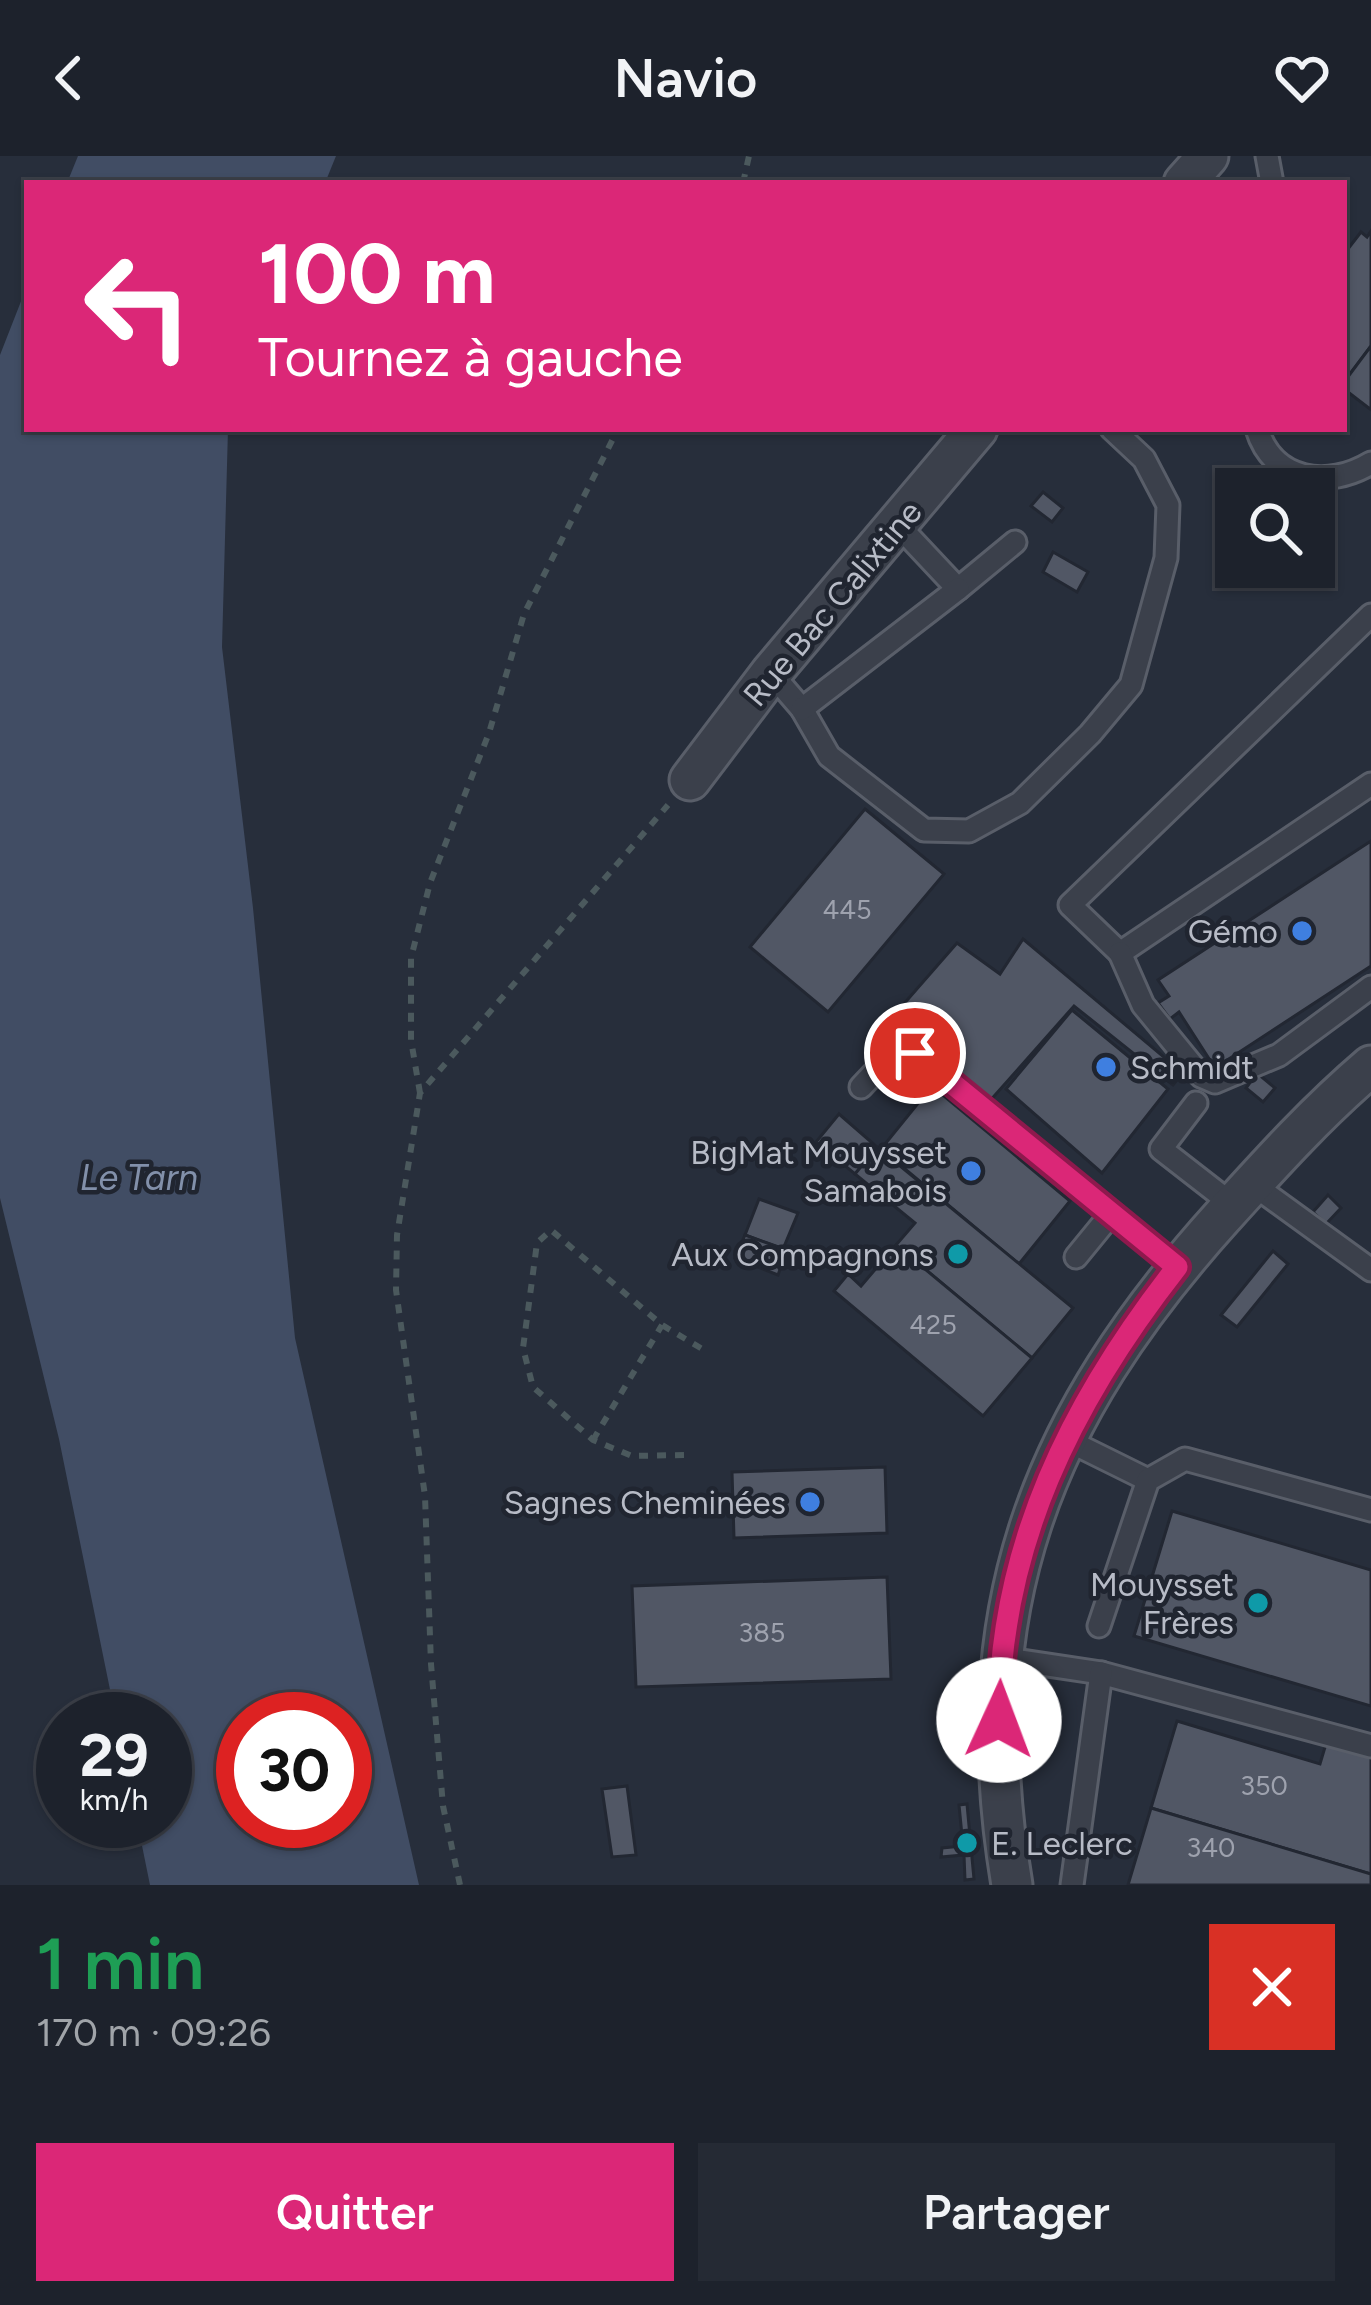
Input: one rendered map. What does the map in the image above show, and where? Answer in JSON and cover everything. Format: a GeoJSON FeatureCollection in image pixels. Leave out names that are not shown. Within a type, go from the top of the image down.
{"type":"FeatureCollection","features":[{"type":"Feature","properties":{"kind":"street"},"geometry":{"type":"LineString","coordinates":[[1187,180],[1208,156]]}},
{"type":"Feature","properties":{"kind":"street","name":"Rue Bac Calixtine"},"geometry":{"type":"LineString","coordinates":[[690,780],[771,673],[974,432]]}},
{"type":"Feature","properties":{"kind":"street"},"geometry":{"type":"LineString","coordinates":[[1012,1885],[999,1749],[1001,1658],[1013,1576],[1063,1438],[1123,1336],[1177,1267],[1242,1194],[1371,1066]]}},
{"type":"Feature","properties":{"kind":"lane"},"geometry":{"type":"LineString","coordinates":[[771,673],[802,709],[829,756],[924,830],[969,832],[1020,803],[1090,734],[1131,685],[1166,558],[1168,505],[1144,459],[1115,432]]}},
{"type":"Feature","properties":{"kind":"lane"},"geometry":{"type":"LineString","coordinates":[[1258,432],[1264,451],[1297,476],[1347,478],[1371,463]]}},
{"type":"Feature","properties":{"kind":"lane"},"geometry":{"type":"LineString","coordinates":[[897,524],[958,589]]}},
{"type":"Feature","properties":{"kind":"lane"},"geometry":{"type":"LineString","coordinates":[[802,709],[1015,542]]}},
{"type":"Feature","properties":{"kind":"lane"},"geometry":{"type":"LineString","coordinates":[[1371,615],[1070,904],[1120,953],[1143,1005],[1201,1076],[1215,1082],[1279,1055],[1371,987]]}},
{"type":"Feature","properties":{"kind":"lane"},"geometry":{"type":"LineString","coordinates":[[1120,953],[1371,784]]}},
{"type":"Feature","properties":{"kind":"lane"},"geometry":{"type":"LineString","coordinates":[[861,1087],[892,1054],[915,1053],[1177,1267]]}},
{"type":"Feature","properties":{"kind":"lane"},"geometry":{"type":"LineString","coordinates":[[1196,1103],[1161,1149],[1371,1270]]}},
{"type":"Feature","properties":{"kind":"lane"},"geometry":{"type":"LineString","coordinates":[[1076,1257],[1112,1213]]}},
{"type":"Feature","properties":{"kind":"lane"},"geometry":{"type":"LineString","coordinates":[[1063,1438],[1148,1480]]}},
{"type":"Feature","properties":{"kind":"lane"},"geometry":{"type":"LineString","coordinates":[[1099,1626],[1148,1480],[1185,1460],[1371,1510]]}},
{"type":"Feature","properties":{"kind":"lane"},"geometry":{"type":"LineString","coordinates":[[1001,1658],[1101,1673],[1371,1746]]}},
{"type":"Feature","properties":{"kind":"lane"},"geometry":{"type":"LineString","coordinates":[[1072,1885],[1101,1673]]}},
{"type":"Feature","properties":{"kind":"path"},"geometry":{"type":"LineString","coordinates":[[460,1885],[443,1806],[430,1664],[425,1496],[396,1290],[397,1235],[420,1093],[411,1040],[411,958],[430,884],[489,733],[524,614],[615,432]]}},
{"type":"Feature","properties":{"kind":"path"},"geometry":{"type":"LineString","coordinates":[[420,1093],[690,780]]}},
{"type":"Feature","properties":{"kind":"path"},"geometry":{"type":"LineString","coordinates":[[684,1455],[632,1456],[592,1441],[533,1387],[524,1348],[537,1243],[551,1230],[662,1325],[704,1350]]}},
{"type":"Feature","properties":{"kind":"path"},"geometry":{"type":"LineString","coordinates":[[592,1441],[662,1325]]}},
{"type":"Feature","properties":{"kind":"water"},"geometry":{"type":"Polygon","coordinates":[[[78,156],[336,156],[326,180],[68,180],[78,156]]]}},
{"type":"Feature","properties":{"kind":"water","name":"Le Tarn"},"geometry":{"type":"Polygon","coordinates":[[[24,294],[24,432],[228,432],[222,647],[295,1338],[419,1885],[150,1885],[142,1848],[192,1848],[192,1692],[111,1692],[59,1439],[0,1198],[0,355],[24,294]]]}},
{"type":"Feature","properties":{"kind":"building"},"geometry":{"type":"Polygon","coordinates":[[[1371,231],[1371,346],[1347,378],[1347,250],[1361,232],[1367,237],[1371,231]]]}},
{"type":"Feature","properties":{"kind":"building"},"geometry":{"type":"Polygon","coordinates":[[[1371,346],[1370,409],[1347,391],[1347,378],[1371,346]]]}},
{"type":"Feature","properties":{"kind":"building"},"geometry":{"type":"Polygon","coordinates":[[[1043,492],[1063,508],[1052,522],[1031,506],[1043,492]]]}},
{"type":"Feature","properties":{"kind":"building"},"geometry":{"type":"Polygon","coordinates":[[[1053,552],[1088,572],[1077,592],[1043,572],[1053,552]]]}},
{"type":"Feature","properties":{"kind":"building"},"geometry":{"type":"Polygon","coordinates":[[[865,809],[944,874],[828,1012],[750,947],[865,809]]]}},
{"type":"Feature","properties":{"kind":"building","name":"Gémo"},"geometry":{"type":"Polygon","coordinates":[[[1371,841],[1371,966],[1215,1068],[1179,1012],[1170,1019],[1158,1003],[1169,996],[1158,980],[1371,841]]]}},
{"type":"Feature","properties":{"kind":"building"},"geometry":{"type":"Polygon","coordinates":[[[1023,939],[1183,1073],[1173,1085],[1074,1006],[988,1103],[888,1022],[957,943],[1000,974],[1023,939]]]}},
{"type":"Feature","properties":{"kind":"building"},"geometry":{"type":"Polygon","coordinates":[[[1072,1010],[1168,1089],[1102,1173],[1006,1089],[1072,1010]]]}},
{"type":"Feature","properties":{"kind":"building"},"geometry":{"type":"Polygon","coordinates":[[[1257,1073],[1275,1088],[1263,1102],[1246,1088],[1257,1073]]]}},
{"type":"Feature","properties":{"kind":"building","name":"BigMat Mouysset Samabois"},"geometry":{"type":"Polygon","coordinates":[[[932,1086],[1070,1201],[1019,1264],[881,1149],[932,1086]]]}},
{"type":"Feature","properties":{"kind":"building"},"geometry":{"type":"Polygon","coordinates":[[[839,1114],[877,1147],[855,1174],[816,1142],[839,1114]]]}},
{"type":"Feature","properties":{"kind":"building","name":"Aux Compagnons"},"geometry":{"type":"Polygon","coordinates":[[[877,1147],[1073,1308],[1032,1358],[896,1245],[915,1223],[855,1174],[877,1147]]]}},
{"type":"Feature","properties":{"kind":"building"},"geometry":{"type":"Polygon","coordinates":[[[1328,1195],[1341,1208],[1326,1224],[1313,1212],[1328,1195]]]}},
{"type":"Feature","properties":{"kind":"building"},"geometry":{"type":"Polygon","coordinates":[[[759,1199],[798,1213],[783,1249],[745,1235],[759,1199]]]}},
{"type":"Feature","properties":{"kind":"building"},"geometry":{"type":"Polygon","coordinates":[[[745,1235],[787,1250],[778,1275],[735,1258],[745,1235]]]}},
{"type":"Feature","properties":{"kind":"building"},"geometry":{"type":"Polygon","coordinates":[[[896,1245],[1032,1358],[983,1416],[834,1291],[848,1274],[861,1286],[896,1245]]]}},
{"type":"Feature","properties":{"kind":"building"},"geometry":{"type":"Polygon","coordinates":[[[1273,1251],[1288,1264],[1237,1327],[1221,1315],[1273,1251]]]}},
{"type":"Feature","properties":{"kind":"building","name":"Sagnes Cheminées"},"geometry":{"type":"Polygon","coordinates":[[[885,1467],[887,1533],[734,1538],[732,1472],[885,1467]]]}},
{"type":"Feature","properties":{"kind":"building","name":"Mouysset Frères"},"geometry":{"type":"Polygon","coordinates":[[[1172,1511],[1371,1570],[1371,1706],[1134,1636],[1172,1511]]]}},
{"type":"Feature","properties":{"kind":"building"},"geometry":{"type":"Polygon","coordinates":[[[887,1577],[891,1679],[636,1687],[632,1586],[887,1577]]]}},
{"type":"Feature","properties":{"kind":"building"},"geometry":{"type":"Polygon","coordinates":[[[1177,1721],[1320,1764],[1328,1737],[1371,1749],[1371,1874],[1151,1808],[1177,1721]]]}},
{"type":"Feature","properties":{"kind":"building"},"geometry":{"type":"Polygon","coordinates":[[[627,1786],[636,1855],[612,1857],[602,1789],[627,1786]]]}},
{"type":"Feature","properties":{"kind":"building","name":"E. Leclerc"},"geometry":{"type":"Polygon","coordinates":[[[967,1804],[974,1879],[965,1880],[964,1855],[941,1857],[942,1848],[963,1846],[959,1805],[967,1804]]]}},
{"type":"Feature","properties":{"kind":"building"},"geometry":{"type":"Polygon","coordinates":[[[1151,1808],[1371,1874],[1371,1885],[1128,1885],[1151,1808]]]}},
{"type":"Feature","properties":{"kind":"place","name":"Gémo"},"geometry":{"type":"Point","coordinates":[1302,931]}},
{"type":"Feature","properties":{"kind":"place","name":"Schmidt"},"geometry":{"type":"Point","coordinates":[1106,1067]}},
{"type":"Feature","properties":{"kind":"place","name":"BigMat Mouysset Samabois"},"geometry":{"type":"Point","coordinates":[971,1171]}},
{"type":"Feature","properties":{"kind":"place","name":"Aux Compagnons"},"geometry":{"type":"Point","coordinates":[958,1254]}},
{"type":"Feature","properties":{"kind":"place","name":"Sagnes Cheminées"},"geometry":{"type":"Point","coordinates":[810,1502]}},
{"type":"Feature","properties":{"kind":"place","name":"Mouysset Frères"},"geometry":{"type":"Point","coordinates":[1258,1603]}},
{"type":"Feature","properties":{"kind":"place","name":"E. Leclerc"},"geometry":{"type":"Point","coordinates":[967,1843]}},
{"type":"Feature","properties":{"kind":"route"},"geometry":{"type":"LineString","coordinates":[[915,1053],[1177,1267],[1123,1336],[1054,1458],[1013,1576],[1004,1626],[999,1720]]}}]}
